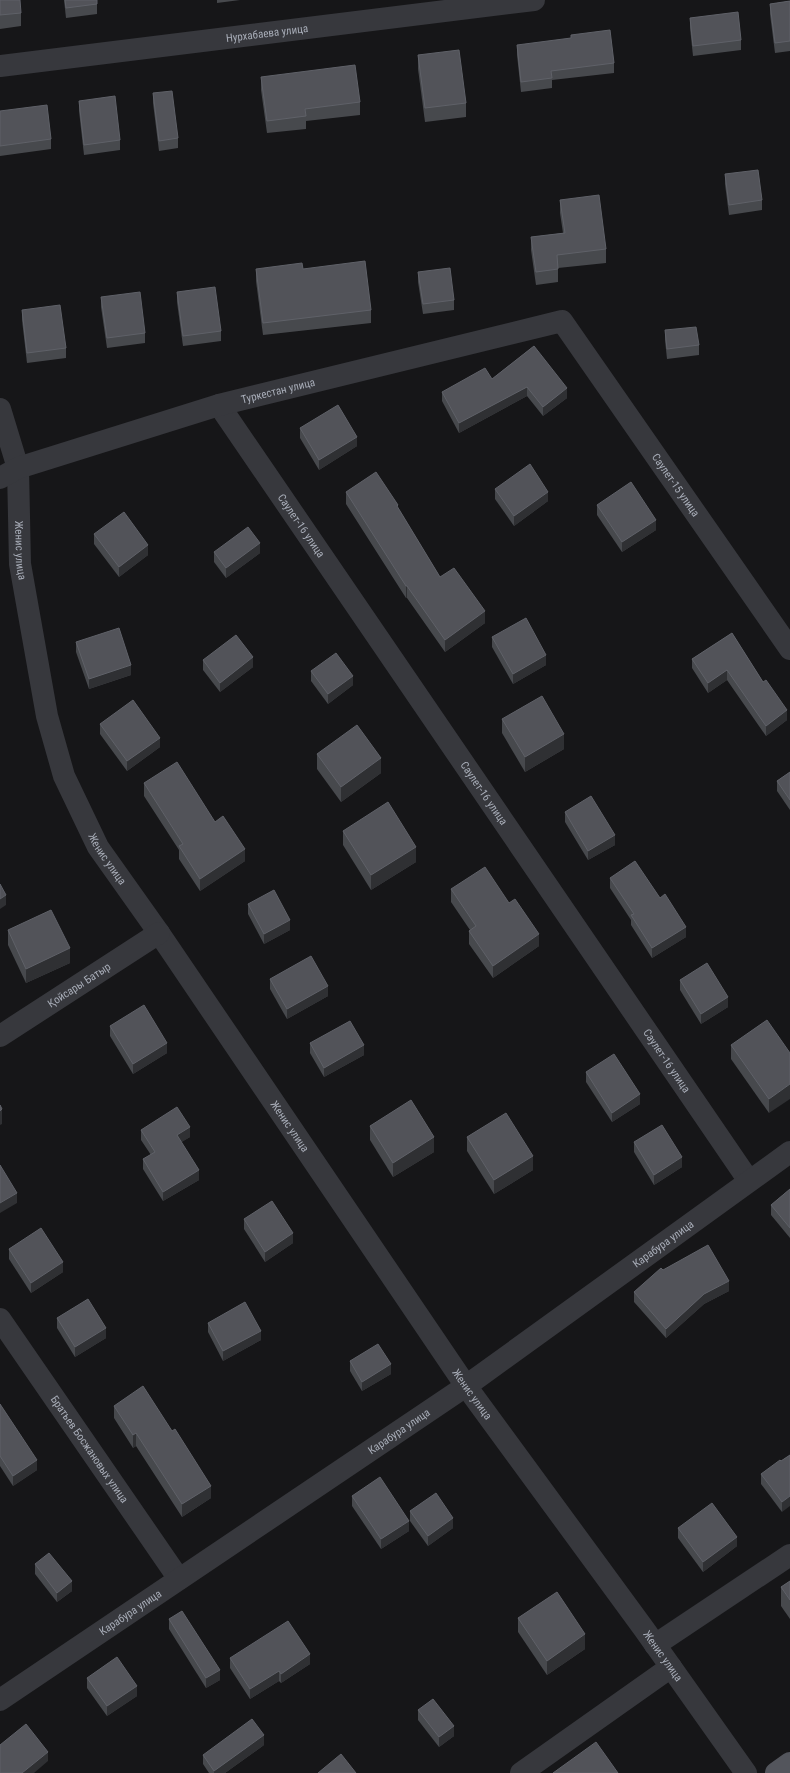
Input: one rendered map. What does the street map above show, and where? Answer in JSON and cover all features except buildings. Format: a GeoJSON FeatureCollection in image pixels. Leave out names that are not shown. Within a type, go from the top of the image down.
{"type":"FeatureCollection","features":[{"type":"Feature","properties":{"kind":"main road"},"geometry":{"type":"LineString","coordinates":[[776,1773],[790,1763]]}},
{"type":"Feature","properties":{"kind":"street","name":"Нурхабаева улица"},"geometry":{"type":"LineString","coordinates":[[0,66],[534,0]]}},
{"type":"Feature","properties":{"kind":"street","name":"Туркестан улица"},"geometry":{"type":"LineString","coordinates":[[9,473],[219,405],[562,321]]}},
{"type":"Feature","properties":{"kind":"street","name":"Саулет-15 улица"},"geometry":{"type":"LineString","coordinates":[[562,321],[790,649]]}},
{"type":"Feature","properties":{"kind":"street","name":"Саулет-16 улица"},"geometry":{"type":"LineString","coordinates":[[219,405],[749,1181]]}},
{"type":"Feature","properties":{"kind":"street","name":"Женис улица"},"geometry":{"type":"LineString","coordinates":[[0,409],[20,564],[47,716],[64,776],[98,847],[159,933],[466,1386],[655,1644],[746,1773]]}},
{"type":"Feature","properties":{"kind":"street","name":"Қойсары Батыр"},"geometry":{"type":"LineString","coordinates":[[0,1036],[159,933]]}},
{"type":"Feature","properties":{"kind":"street","name":"Карабура улица"},"geometry":{"type":"LineString","coordinates":[[0,1700],[466,1386],[790,1152]]}},
{"type":"Feature","properties":{"kind":"street","name":"Братьев Босжановых улица"},"geometry":{"type":"LineString","coordinates":[[0,1319],[179,1579]]}},
{"type":"Feature","properties":{"kind":"street"},"geometry":{"type":"LineString","coordinates":[[655,1644],[790,1555]]}},
{"type":"Feature","properties":{"kind":"street"},"geometry":{"type":"LineString","coordinates":[[521,1773],[671,1667]]}}]}
